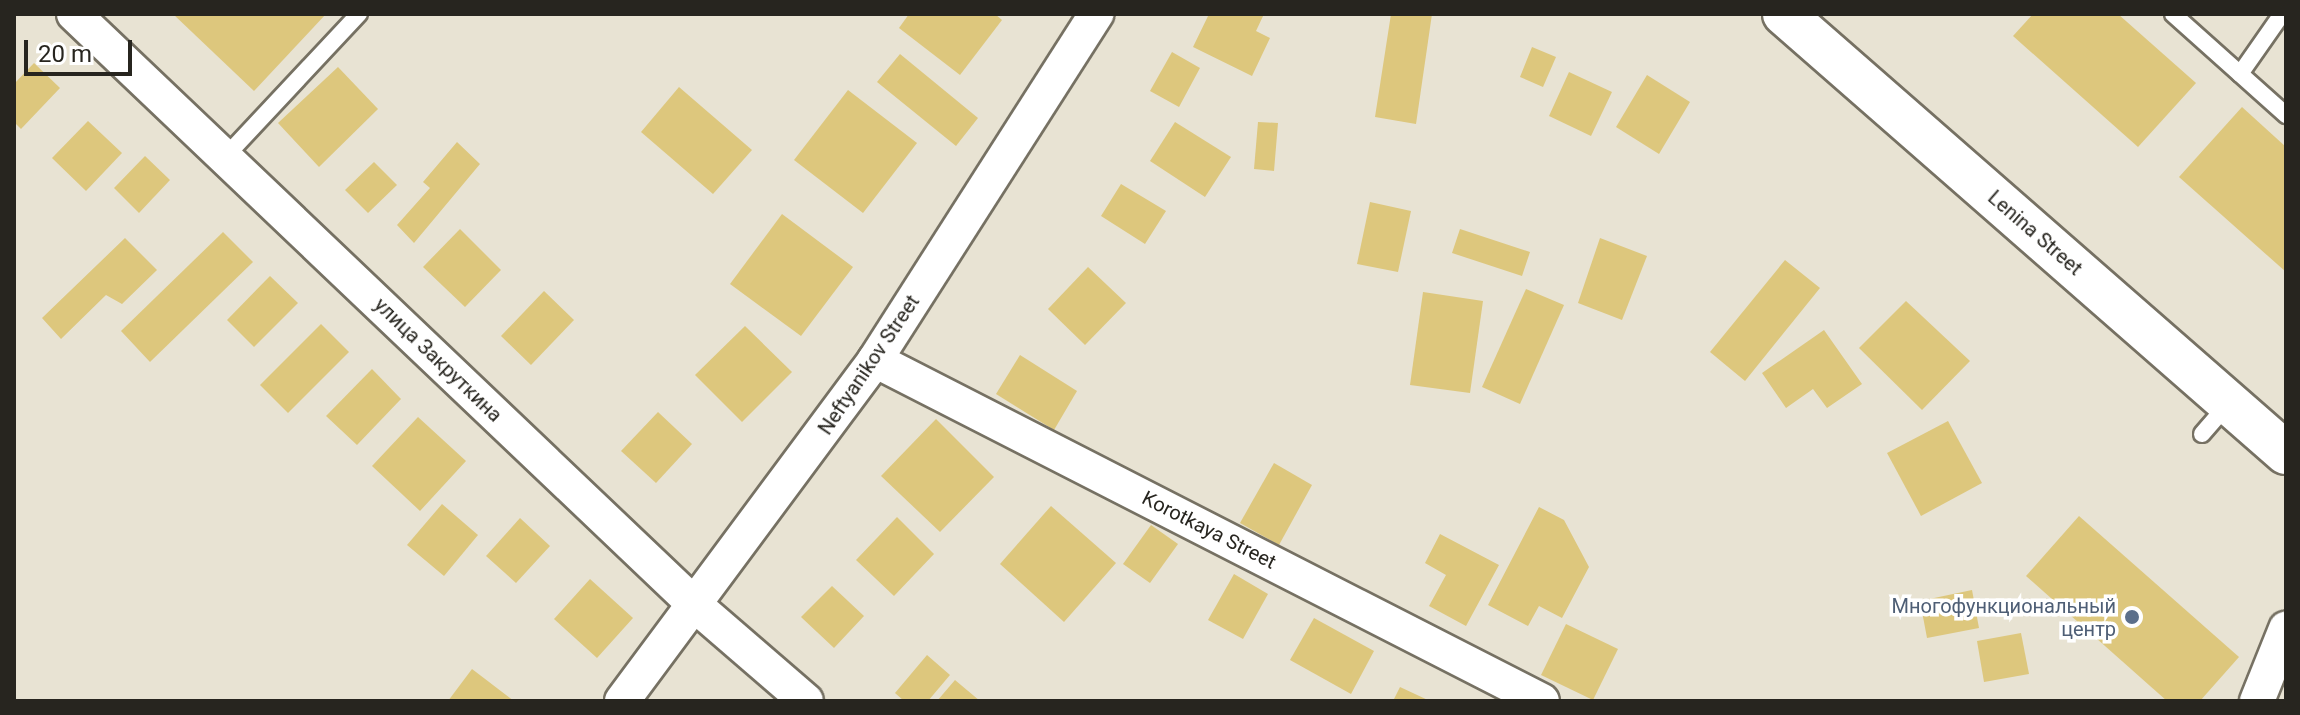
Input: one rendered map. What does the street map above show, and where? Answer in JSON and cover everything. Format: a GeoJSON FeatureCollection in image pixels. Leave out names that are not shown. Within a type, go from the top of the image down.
{"type":"FeatureCollection","features":[{"type":"Feature","properties":{"kind":"street","name":"улица Закруткина"},"geometry":{"type":"LineString","coordinates":[[74,14],[696,606],[806,701]]}},
{"type":"Feature","properties":{"kind":"street","name":"Neftyanikov Street"},"geometry":{"type":"LineString","coordinates":[[622,701],[696,606],[875,360],[1096,14]]}},
{"type":"Feature","properties":{"kind":"street","name":"Lenina Street"},"geometry":{"type":"LineString","coordinates":[[1784,14],[2286,453]]}},
{"type":"Feature","properties":{"kind":"street","name":"Korotkaya Street"},"geometry":{"type":"LineString","coordinates":[[875,360],[1542,701]]}},
{"type":"Feature","properties":{"kind":"street"},"geometry":{"type":"LineString","coordinates":[[2257,701],[2286,629]]}},
{"type":"Feature","properties":{"kind":"lane"},"geometry":{"type":"LineString","coordinates":[[225,157],[359,14]]}},
{"type":"Feature","properties":{"kind":"lane"},"geometry":{"type":"LineString","coordinates":[[2173,14],[2286,115]]}},
{"type":"Feature","properties":{"kind":"lane"},"geometry":{"type":"LineString","coordinates":[[2240,74],[2282,14]]}},
{"type":"Feature","properties":{"kind":"lane"},"geometry":{"type":"LineString","coordinates":[[2202,434],[2229,402]]}},
{"type":"Feature","properties":{"kind":"building"},"geometry":{"type":"Polygon","coordinates":[[[173,14],[326,14],[254,91],[173,14]]]}},
{"type":"Feature","properties":{"kind":"building"},"geometry":{"type":"Polygon","coordinates":[[[909,14],[995,14],[1002,20],[960,75],[899,28],[909,14]]]}},
{"type":"Feature","properties":{"kind":"building"},"geometry":{"type":"Polygon","coordinates":[[[1209,14],[1264,14],[1256,31],[1270,38],[1252,76],[1193,47],[1209,14]]]}},
{"type":"Feature","properties":{"kind":"building"},"geometry":{"type":"Polygon","coordinates":[[[1391,14],[1432,14],[1416,124],[1375,117],[1391,14]]]}},
{"type":"Feature","properties":{"kind":"building"},"geometry":{"type":"Polygon","coordinates":[[[2033,14],[2118,14],[2196,83],[2138,147],[2013,36],[2033,14]]]}},
{"type":"Feature","properties":{"kind":"building"},"geometry":{"type":"Polygon","coordinates":[[[1532,47],[1556,57],[1543,87],[1520,77],[1532,47]]]}},
{"type":"Feature","properties":{"kind":"building"},"geometry":{"type":"Polygon","coordinates":[[[1172,52],[1200,68],[1179,107],[1150,91],[1172,52]]]}},
{"type":"Feature","properties":{"kind":"building"},"geometry":{"type":"Polygon","coordinates":[[[900,54],[978,118],[956,146],[877,82],[900,54]]]}},
{"type":"Feature","properties":{"kind":"building"},"geometry":{"type":"Polygon","coordinates":[[[34,63],[60,88],[21,129],[14,122],[14,84],[34,63]]]}},
{"type":"Feature","properties":{"kind":"building"},"geometry":{"type":"Polygon","coordinates":[[[338,67],[378,109],[319,167],[278,123],[338,67]]]}},
{"type":"Feature","properties":{"kind":"building"},"geometry":{"type":"Polygon","coordinates":[[[1569,72],[1612,92],[1591,136],[1549,116],[1569,72]]]}},
{"type":"Feature","properties":{"kind":"building"},"geometry":{"type":"Polygon","coordinates":[[[1647,75],[1690,102],[1659,154],[1616,127],[1647,75]]]}},
{"type":"Feature","properties":{"kind":"building"},"geometry":{"type":"Polygon","coordinates":[[[679,87],[752,150],[713,194],[641,132],[679,87]]]}},
{"type":"Feature","properties":{"kind":"building"},"geometry":{"type":"Polygon","coordinates":[[[848,90],[917,143],[863,213],[794,160],[848,90]]]}},
{"type":"Feature","properties":{"kind":"building"},"geometry":{"type":"Polygon","coordinates":[[[2242,107],[2286,147],[2286,272],[2179,177],[2242,107]]]}},
{"type":"Feature","properties":{"kind":"building"},"geometry":{"type":"Polygon","coordinates":[[[88,121],[122,153],[86,191],[52,158],[88,121]]]}},
{"type":"Feature","properties":{"kind":"building"},"geometry":{"type":"Polygon","coordinates":[[[1175,122],[1231,157],[1205,197],[1150,161],[1175,122]]]}},
{"type":"Feature","properties":{"kind":"building"},"geometry":{"type":"Polygon","coordinates":[[[1258,122],[1278,123],[1274,171],[1254,169],[1258,122]]]}},
{"type":"Feature","properties":{"kind":"building"},"geometry":{"type":"Polygon","coordinates":[[[457,142],[480,164],[414,243],[397,225],[430,188],[423,182],[457,142]]]}},
{"type":"Feature","properties":{"kind":"building"},"geometry":{"type":"Polygon","coordinates":[[[145,156],[170,180],[139,213],[114,188],[145,156]]]}},
{"type":"Feature","properties":{"kind":"building"},"geometry":{"type":"Polygon","coordinates":[[[374,162],[397,185],[368,213],[345,190],[374,162]]]}},
{"type":"Feature","properties":{"kind":"building"},"geometry":{"type":"Polygon","coordinates":[[[1121,184],[1166,211],[1145,244],[1101,216],[1121,184]]]}},
{"type":"Feature","properties":{"kind":"building"},"geometry":{"type":"Polygon","coordinates":[[[1370,202],[1411,211],[1398,272],[1357,264],[1370,202]]]}},
{"type":"Feature","properties":{"kind":"building"},"geometry":{"type":"Polygon","coordinates":[[[782,214],[853,267],[801,336],[730,284],[782,214]]]}},
{"type":"Feature","properties":{"kind":"building"},"geometry":{"type":"Polygon","coordinates":[[[460,229],[501,270],[465,307],[423,267],[460,229]]]}},
{"type":"Feature","properties":{"kind":"building"},"geometry":{"type":"Polygon","coordinates":[[[1460,229],[1530,252],[1522,276],[1452,253],[1460,229]]]}},
{"type":"Feature","properties":{"kind":"building"},"geometry":{"type":"Polygon","coordinates":[[[223,232],[253,262],[150,362],[121,331],[223,232]]]}},
{"type":"Feature","properties":{"kind":"building"},"geometry":{"type":"Polygon","coordinates":[[[125,238],[157,270],[122,304],[106,295],[61,339],[42,318],[125,238]]]}},
{"type":"Feature","properties":{"kind":"building"},"geometry":{"type":"Polygon","coordinates":[[[1600,238],[1647,256],[1622,320],[1578,303],[1600,238]]]}},
{"type":"Feature","properties":{"kind":"building"},"geometry":{"type":"Polygon","coordinates":[[[1785,260],[1820,288],[1745,381],[1710,352],[1785,260]]]}},
{"type":"Feature","properties":{"kind":"building"},"geometry":{"type":"Polygon","coordinates":[[[1088,267],[1126,303],[1085,345],[1048,309],[1088,267]]]}},
{"type":"Feature","properties":{"kind":"building"},"geometry":{"type":"Polygon","coordinates":[[[270,276],[298,303],[254,347],[227,320],[270,276]]]}},
{"type":"Feature","properties":{"kind":"building"},"geometry":{"type":"Polygon","coordinates":[[[1526,289],[1564,305],[1520,404],[1482,387],[1526,289]]]}},
{"type":"Feature","properties":{"kind":"building"},"geometry":{"type":"Polygon","coordinates":[[[544,291],[574,320],[531,365],[501,336],[544,291]]]}},
{"type":"Feature","properties":{"kind":"building"},"geometry":{"type":"Polygon","coordinates":[[[1423,292],[1483,301],[1470,393],[1410,385],[1423,292]]]}},
{"type":"Feature","properties":{"kind":"building"},"geometry":{"type":"Polygon","coordinates":[[[1906,301],[1970,361],[1922,410],[1859,348],[1906,301]]]}},
{"type":"Feature","properties":{"kind":"building"},"geometry":{"type":"Polygon","coordinates":[[[321,324],[349,352],[288,413],[260,385],[321,324]]]}},
{"type":"Feature","properties":{"kind":"building"},"geometry":{"type":"Polygon","coordinates":[[[745,326],[792,372],[742,422],[695,375],[745,326]]]}},
{"type":"Feature","properties":{"kind":"building"},"geometry":{"type":"Polygon","coordinates":[[[1824,330],[1862,384],[1827,408],[1813,389],[1786,408],[1762,373],[1824,330]]]}},
{"type":"Feature","properties":{"kind":"building"},"geometry":{"type":"Polygon","coordinates":[[[1020,355],[1077,391],[1054,430],[996,394],[1020,355]]]}},
{"type":"Feature","properties":{"kind":"building"},"geometry":{"type":"Polygon","coordinates":[[[372,369],[401,399],[357,445],[326,416],[372,369]]]}},
{"type":"Feature","properties":{"kind":"building"},"geometry":{"type":"Polygon","coordinates":[[[658,412],[692,444],[656,483],[621,451],[658,412]]]}},
{"type":"Feature","properties":{"kind":"building"},"geometry":{"type":"Polygon","coordinates":[[[418,417],[466,461],[420,511],[372,466],[418,417]]]}},
{"type":"Feature","properties":{"kind":"building"},"geometry":{"type":"Polygon","coordinates":[[[936,419],[994,477],[940,532],[881,476],[936,419]]]}},
{"type":"Feature","properties":{"kind":"building"},"geometry":{"type":"Polygon","coordinates":[[[1948,421],[1982,483],[1921,516],[1887,453],[1948,421]]]}},
{"type":"Feature","properties":{"kind":"building"},"geometry":{"type":"Polygon","coordinates":[[[1274,463],[1312,485],[1279,545],[1240,523],[1274,463]]]}},
{"type":"Feature","properties":{"kind":"building"},"geometry":{"type":"Polygon","coordinates":[[[442,504],[478,535],[444,576],[407,545],[442,504]]]}},
{"type":"Feature","properties":{"kind":"building"},"geometry":{"type":"Polygon","coordinates":[[[1051,506],[1116,563],[1064,622],[1000,564],[1051,506]]]}},
{"type":"Feature","properties":{"kind":"building"},"geometry":{"type":"Polygon","coordinates":[[[1539,507],[1564,520],[1589,567],[1562,618],[1539,606],[1528,626],[1488,605],[1539,507]]]}},
{"type":"Feature","properties":{"kind":"building","name":"Многофункциональный центр"},"geometry":{"type":"Polygon","coordinates":[[[2079,516],[2239,657],[2200,701],[2167,701],[2026,576],[2079,516]]]}},
{"type":"Feature","properties":{"kind":"building"},"geometry":{"type":"Polygon","coordinates":[[[897,517],[934,554],[894,596],[856,560],[897,517]]]}},
{"type":"Feature","properties":{"kind":"building"},"geometry":{"type":"Polygon","coordinates":[[[520,518],[550,546],[516,583],[486,556],[520,518]]]}},
{"type":"Feature","properties":{"kind":"building"},"geometry":{"type":"Polygon","coordinates":[[[1151,525],[1178,544],[1150,583],[1123,564],[1151,525]]]}},
{"type":"Feature","properties":{"kind":"building"},"geometry":{"type":"Polygon","coordinates":[[[1440,534],[1499,565],[1466,626],[1429,606],[1446,575],[1425,563],[1440,534]]]}},
{"type":"Feature","properties":{"kind":"building"},"geometry":{"type":"Polygon","coordinates":[[[1234,574],[1268,594],[1243,639],[1208,620],[1234,574]]]}},
{"type":"Feature","properties":{"kind":"building"},"geometry":{"type":"Polygon","coordinates":[[[590,579],[633,618],[597,658],[554,619],[590,579]]]}},
{"type":"Feature","properties":{"kind":"building"},"geometry":{"type":"Polygon","coordinates":[[[832,586],[864,616],[834,648],[801,617],[832,586]]]}},
{"type":"Feature","properties":{"kind":"building"},"geometry":{"type":"Polygon","coordinates":[[[1972,590],[1979,628],[1927,638],[1920,601],[1972,590]]]}},
{"type":"Feature","properties":{"kind":"building"},"geometry":{"type":"Polygon","coordinates":[[[1314,618],[1374,651],[1351,694],[1290,660],[1314,618]]]}},
{"type":"Feature","properties":{"kind":"building"},"geometry":{"type":"Polygon","coordinates":[[[1566,624],[1618,649],[1593,700],[1541,675],[1566,624]]]}},
{"type":"Feature","properties":{"kind":"building"},"geometry":{"type":"Polygon","coordinates":[[[2021,633],[2029,674],[1984,682],[1977,641],[2021,633]]]}},
{"type":"Feature","properties":{"kind":"building"},"geometry":{"type":"Polygon","coordinates":[[[927,655],[950,675],[928,701],[904,701],[895,693],[927,655]]]}},
{"type":"Feature","properties":{"kind":"building"},"geometry":{"type":"Polygon","coordinates":[[[472,669],[514,701],[448,701],[472,669]]]}},
{"type":"Feature","properties":{"kind":"building"},"geometry":{"type":"Polygon","coordinates":[[[955,680],[980,701],[937,701],[955,680]]]}},
{"type":"Feature","properties":{"kind":"building"},"geometry":{"type":"Polygon","coordinates":[[[1400,687],[1430,701],[1393,701],[1400,687]]]}},
{"type":"Feature","properties":{"kind":"place","name":"Многофункциональный центр"},"geometry":{"type":"Point","coordinates":[2132,617]}}]}
